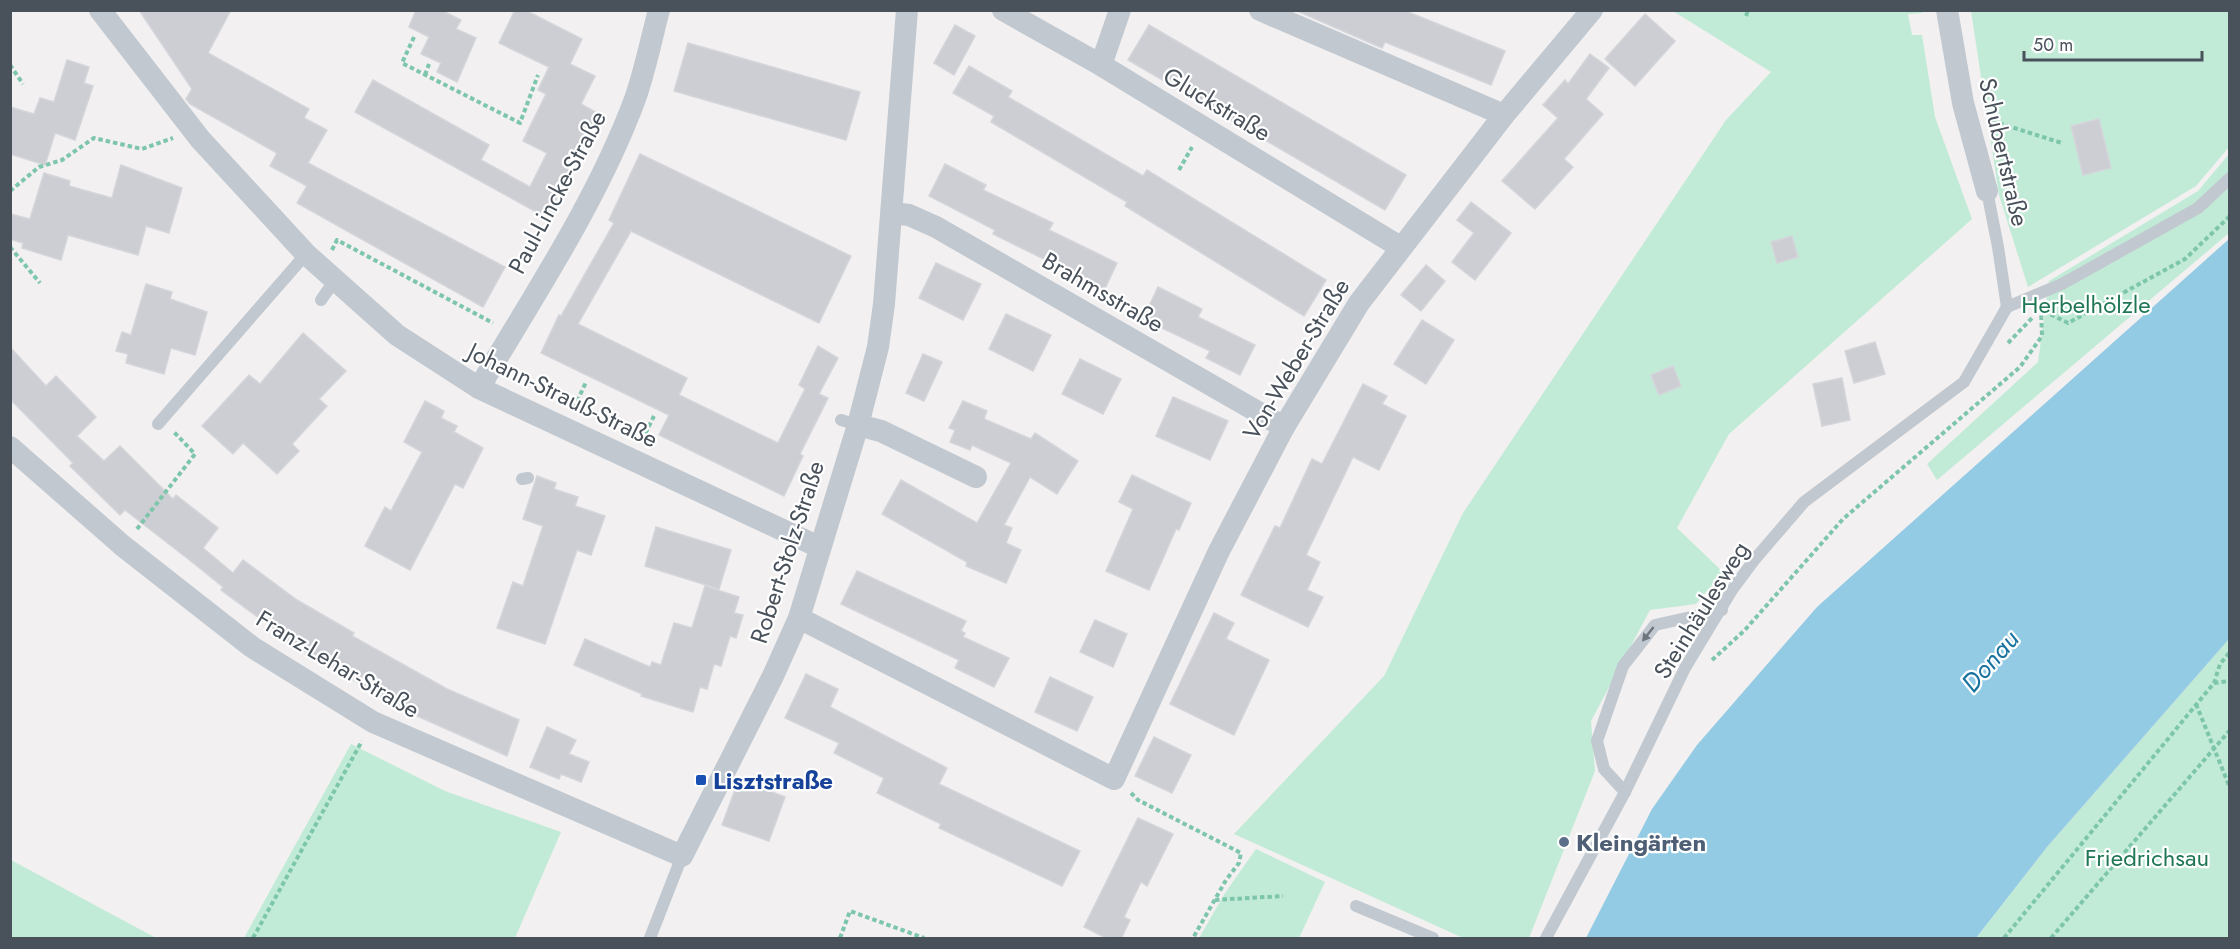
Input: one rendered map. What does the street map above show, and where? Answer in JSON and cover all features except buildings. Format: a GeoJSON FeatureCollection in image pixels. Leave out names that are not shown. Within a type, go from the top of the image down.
{"type":"FeatureCollection","features":[{"type":"Feature","properties":{"kind":"street","name":"Paul-Lincke-Straße"},"geometry":{"type":"LineString","coordinates":[[478,388],[573,227],[601,173],[635,98],[658,10]]}},
{"type":"Feature","properties":{"kind":"street","name":"Robert-Stolz-Straße"},"geometry":{"type":"LineString","coordinates":[[682,856],[773,676],[799,618],[819,547],[849,422],[878,347],[892,213],[907,10]]}},
{"type":"Feature","properties":{"kind":"street","name":"Gluckstraße"},"geometry":{"type":"LineString","coordinates":[[1003,10],[1101,65],[1400,247]]}},
{"type":"Feature","properties":{"kind":"street"},"geometry":{"type":"LineString","coordinates":[[1101,65],[1120,10]]}},
{"type":"Feature","properties":{"kind":"street"},"geometry":{"type":"LineString","coordinates":[[1260,10],[1504,115]]}},
{"type":"Feature","properties":{"kind":"street","name":"Von-Weber-Straße"},"geometry":{"type":"LineString","coordinates":[[1114,779],[1219,551],[1284,427],[1359,303],[1504,115],[1592,10]]}},
{"type":"Feature","properties":{"kind":"street","name":"Schubertstraße"},"geometry":{"type":"LineString","coordinates":[[1947,10],[1966,112],[1987,191]]}},
{"type":"Feature","properties":{"kind":"street","name":"Johann-Strauß-Straße"},"geometry":{"type":"LineString","coordinates":[[105,15],[190,126],[306,254],[397,335],[478,388],[628,452],[819,547]]}},
{"type":"Feature","properties":{"kind":"street","name":"Brahmsstraße"},"geometry":{"type":"LineString","coordinates":[[892,213],[909,215],[936,227],[1284,427]]}},
{"type":"Feature","properties":{"kind":"street"},"geometry":{"type":"LineString","coordinates":[[849,422],[881,431],[976,477]]}},
{"type":"Feature","properties":{"kind":"street","name":"Franz-Lehar-Straße"},"geometry":{"type":"LineString","coordinates":[[10,447],[123,546],[252,647],[373,722],[682,856]]}},
{"type":"Feature","properties":{"kind":"street"},"geometry":{"type":"LineString","coordinates":[[799,618],[1114,779]]}},
{"type":"Feature","properties":{"kind":"lane"},"geometry":{"type":"LineString","coordinates":[[2007,307],[2062,284],[2198,208],[2229,178]]}},
{"type":"Feature","properties":{"kind":"lane","name":"Schubertstraße"},"geometry":{"type":"LineString","coordinates":[[1987,191],[2007,307]]}},
{"type":"Feature","properties":{"kind":"lane"},"geometry":{"type":"LineString","coordinates":[[161,419],[306,254]]}},
{"type":"Feature","properties":{"kind":"lane"},"geometry":{"type":"LineString","coordinates":[[321,300],[329,275]]}},
{"type":"Feature","properties":{"kind":"lane","name":"Steinhäulesweg"},"geometry":{"type":"LineString","coordinates":[[1546,939],[1625,792],[1685,668],[1755,559],[1804,502],[1964,382],[2007,307]]}},
{"type":"Feature","properties":{"kind":"lane"},"geometry":{"type":"LineString","coordinates":[[1625,792],[1604,770],[1597,741],[1623,666],[1655,625],[1722,610]]}},
{"type":"Feature","properties":{"kind":"lane"},"geometry":{"type":"LineString","coordinates":[[650,939],[682,856]]}},
{"type":"Feature","properties":{"kind":"lane"},"geometry":{"type":"LineString","coordinates":[[1356,906],[1433,939]]}},
{"type":"Feature","properties":{"kind":"path"},"geometry":{"type":"LineString","coordinates":[[1746,16],[1748,10]]}},
{"type":"Feature","properties":{"kind":"path"},"geometry":{"type":"LineString","coordinates":[[414,37],[402,63],[520,123],[538,75]]}},
{"type":"Feature","properties":{"kind":"path"},"geometry":{"type":"LineString","coordinates":[[425,75],[429,63]]}},
{"type":"Feature","properties":{"kind":"path"},"geometry":{"type":"LineString","coordinates":[[10,65],[23,84]]}},
{"type":"Feature","properties":{"kind":"path"},"geometry":{"type":"LineString","coordinates":[[1966,112],[2062,143]]}},
{"type":"Feature","properties":{"kind":"path"},"geometry":{"type":"LineString","coordinates":[[10,191],[39,167],[62,160],[94,138],[142,148],[169,141],[190,126]]}},
{"type":"Feature","properties":{"kind":"path"},"geometry":{"type":"LineString","coordinates":[[2007,307],[2041,309],[2068,323],[2185,259],[2229,216]]}},
{"type":"Feature","properties":{"kind":"path"},"geometry":{"type":"LineString","coordinates":[[329,275],[337,240],[511,332]]}},
{"type":"Feature","properties":{"kind":"path"},"geometry":{"type":"LineString","coordinates":[[10,247],[40,283]]}},
{"type":"Feature","properties":{"kind":"path"},"geometry":{"type":"LineString","coordinates":[[1685,668],[1701,670],[1744,631],[1843,519],[2020,367],[2042,336],[2041,309]]}},
{"type":"Feature","properties":{"kind":"path"},"geometry":{"type":"LineString","coordinates":[[123,546],[195,454],[161,419]]}},
{"type":"Feature","properties":{"kind":"path"},"geometry":{"type":"LineString","coordinates":[[2004,939],[2214,684],[2220,664],[2229,652]]}},
{"type":"Feature","properties":{"kind":"path"},"geometry":{"type":"LineString","coordinates":[[2214,684],[2229,681]]}},
{"type":"Feature","properties":{"kind":"path"},"geometry":{"type":"LineString","coordinates":[[2196,704],[2229,788]]}},
{"type":"Feature","properties":{"kind":"path"},"geometry":{"type":"LineString","coordinates":[[253,939],[373,722]]}},
{"type":"Feature","properties":{"kind":"path"},"geometry":{"type":"LineString","coordinates":[[2051,939],[2229,730]]}},
{"type":"Feature","properties":{"kind":"path"},"geometry":{"type":"LineString","coordinates":[[1114,779],[1138,800],[1241,853],[1239,863],[1193,939]]}},
{"type":"Feature","properties":{"kind":"path"},"geometry":{"type":"LineString","coordinates":[[1215,900],[1283,896]]}},
{"type":"Feature","properties":{"kind":"path"},"geometry":{"type":"LineString","coordinates":[[840,939],[850,911],[924,939]]}},
{"type":"Feature","properties":{"kind":"green space"},"geometry":{"type":"Polygon","coordinates":[[[1673,11],[1921,11],[1922,13],[1908,14],[1912,35],[1922,35],[1935,117],[1972,219],[1729,434],[1677,528],[1723,572],[1696,604],[1650,610],[1591,721],[1595,771],[1529,938],[1463,938],[1234,834],[1384,676],[1463,513],[1726,120],[1771,72],[1673,11]]]}},
{"type":"Feature","properties":{"kind":"green space"},"geometry":{"type":"Polygon","coordinates":[[[1971,11],[2229,11],[2229,147],[2196,186],[2028,287],[1999,195],[1971,11]]]}},
{"type":"Feature","properties":{"kind":"green space","name":"Herbelhölzle"},"geometry":{"type":"Polygon","coordinates":[[[2229,154],[2229,233],[1937,480],[1927,464],[2038,362],[2049,281],[2198,191],[2229,154]]]}},
{"type":"Feature","properties":{"kind":"green space","name":"Friedrichsau"},"geometry":{"type":"Polygon","coordinates":[[[2229,639],[2229,938],[1976,938],[2047,847],[2229,639]]]}},
{"type":"Feature","properties":{"kind":"green space"},"geometry":{"type":"Polygon","coordinates":[[[351,744],[445,791],[561,832],[515,938],[244,938],[351,744]]]}},
{"type":"Feature","properties":{"kind":"green space"},"geometry":{"type":"Polygon","coordinates":[[[1256,849],[1325,882],[1299,938],[1199,938],[1225,893],[1256,849]]]}},
{"type":"Feature","properties":{"kind":"green space"},"geometry":{"type":"Polygon","coordinates":[[[11,860],[156,938],[11,938],[11,860]]]}},
{"type":"Feature","properties":{"kind":"water","name":"Donau"},"geometry":{"type":"Polygon","coordinates":[[[2229,239],[2229,639],[2047,847],[1976,938],[1586,938],[1652,809],[1697,745],[1817,607],[2229,239]]]}},
{"type":"Feature","properties":{"kind":"place","name":"Lisztstraße"},"geometry":{"type":"Point","coordinates":[701,780]}},
{"type":"Feature","properties":{"kind":"place","name":"Kleingärten"},"geometry":{"type":"Point","coordinates":[1564,842]}}]}
